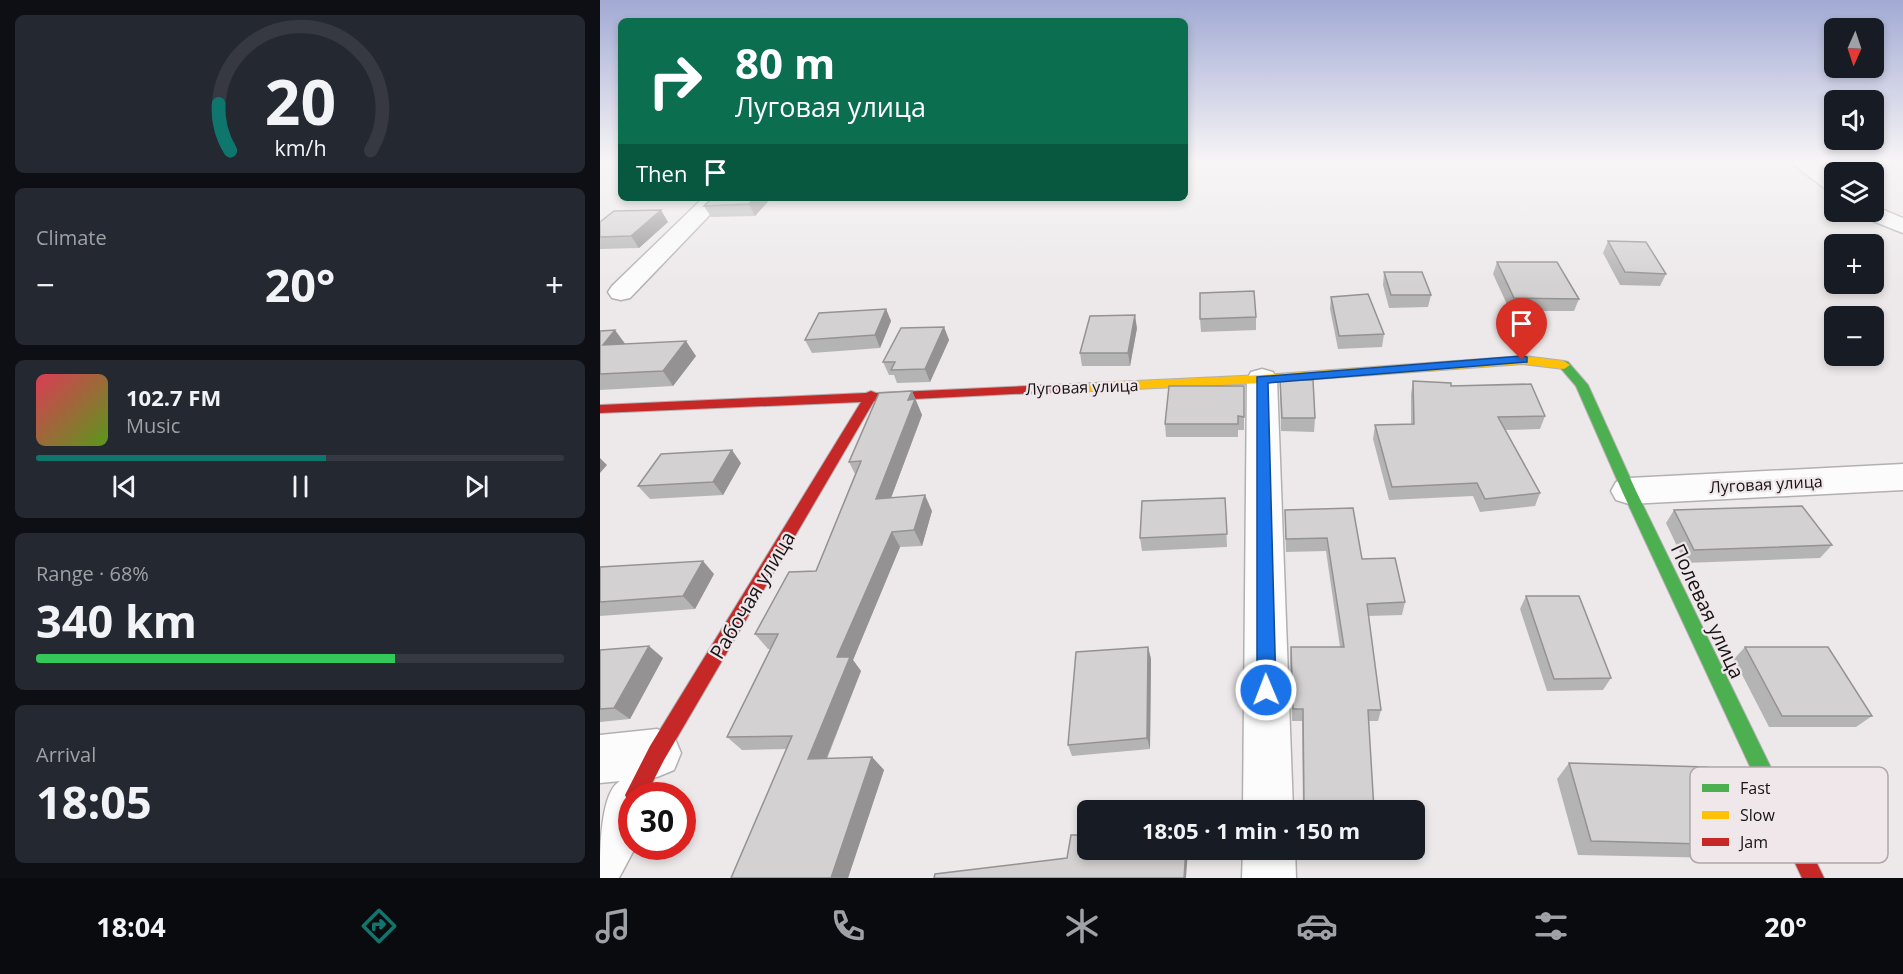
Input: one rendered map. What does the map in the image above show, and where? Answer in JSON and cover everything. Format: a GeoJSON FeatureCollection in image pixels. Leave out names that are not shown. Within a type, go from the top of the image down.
{"type":"FeatureCollection","features":[{"type":"Feature","properties":{"kind":"street"},"geometry":{"type":"LineString","coordinates":[[621,292],[711,202]]}},
{"type":"Feature","properties":{"kind":"street"},"geometry":{"type":"LineString","coordinates":[[1884,218],[1903,226]]}},
{"type":"Feature","properties":{"kind":"street","name":"Луговая улица"},"geometry":{"type":"LineString","coordinates":[[600,409],[1262,379],[1522,360],[1563,364]]}},
{"type":"Feature","properties":{"kind":"street","name":"Полевая улица"},"geometry":{"type":"LineString","coordinates":[[1563,364],[1582,385],[1629,491],[1760,767]]}},
{"type":"Feature","properties":{"kind":"street"},"geometry":{"type":"LineString","coordinates":[[1262,379],[1268,800]]}},
{"type":"Feature","properties":{"kind":"street","name":"Рабочая улица"},"geometry":{"type":"LineString","coordinates":[[642,782],[871,395]]}},
{"type":"Feature","properties":{"kind":"street","name":"Луговая улица"},"geometry":{"type":"LineString","coordinates":[[1629,491],[1903,477]]}},
{"type":"Feature","properties":{"kind":"street"},"geometry":{"type":"LineString","coordinates":[[600,759],[657,753]]}},
{"type":"Feature","properties":{"kind":"street"},"geometry":{"type":"LineString","coordinates":[[600,860],[618,827]]}},
{"type":"Feature","properties":{"kind":"street"},"geometry":{"type":"LineString","coordinates":[[1269,860],[1269,878]]}},
{"type":"Feature","properties":{"kind":"street","name":"Полевая улица"},"geometry":{"type":"LineString","coordinates":[[1806,863],[1813,878]]}},
{"type":"Feature","properties":{"kind":"building"},"geometry":{"type":"Polygon","coordinates":[[[708,202],[751,202],[749,204],[704,206],[708,202]]]}},
{"type":"Feature","properties":{"kind":"building"},"geometry":{"type":"Polygon","coordinates":[[[661,210],[631,236],[600,237],[600,222],[614,211],[661,210]]]}},
{"type":"Feature","properties":{"kind":"building"},"geometry":{"type":"Polygon","coordinates":[[[1608,241],[1646,242],[1666,274],[1625,272],[1608,241]]]}},
{"type":"Feature","properties":{"kind":"building"},"geometry":{"type":"Polygon","coordinates":[[[1497,262],[1557,262],[1579,299],[1514,298],[1497,262]]]}},
{"type":"Feature","properties":{"kind":"building"},"geometry":{"type":"Polygon","coordinates":[[[1384,272],[1422,272],[1431,295],[1391,295],[1384,272]]]}},
{"type":"Feature","properties":{"kind":"building"},"geometry":{"type":"Polygon","coordinates":[[[1254,291],[1256,317],[1200,319],[1200,293],[1254,291]]]}},
{"type":"Feature","properties":{"kind":"building"},"geometry":{"type":"Polygon","coordinates":[[[1368,294],[1384,334],[1339,336],[1331,297],[1368,294]]]}},
{"type":"Feature","properties":{"kind":"building"},"geometry":{"type":"Polygon","coordinates":[[[886,309],[875,335],[805,340],[819,313],[886,309]]]}},
{"type":"Feature","properties":{"kind":"building"},"geometry":{"type":"Polygon","coordinates":[[[1135,315],[1128,353],[1080,353],[1090,316],[1135,315]]]}},
{"type":"Feature","properties":{"kind":"building"},"geometry":{"type":"Polygon","coordinates":[[[944,327],[925,369],[891,370],[895,362],[883,362],[901,328],[944,327]]]}},
{"type":"Feature","properties":{"kind":"building"},"geometry":{"type":"Polygon","coordinates":[[[615,330],[603,345],[686,341],[663,371],[600,374],[600,331],[615,330]]]}},
{"type":"Feature","properties":{"kind":"building"},"geometry":{"type":"Polygon","coordinates":[[[1280,380],[1313,380],[1315,418],[1282,418],[1280,380]]]}},
{"type":"Feature","properties":{"kind":"building"},"geometry":{"type":"Polygon","coordinates":[[[1413,381],[1451,383],[1451,386],[1531,384],[1545,416],[1498,417],[1540,493],[1485,499],[1477,483],[1392,487],[1375,425],[1414,424],[1413,381]]]}},
{"type":"Feature","properties":{"kind":"building"},"geometry":{"type":"Polygon","coordinates":[[[1169,386],[1244,386],[1244,417],[1238,416],[1238,424],[1165,424],[1169,386]]]}},
{"type":"Feature","properties":{"kind":"building"},"geometry":{"type":"Polygon","coordinates":[[[912,391],[908,400],[915,399],[876,499],[925,495],[914,530],[892,532],[837,657],[850,657],[808,759],[872,757],[831,878],[731,878],[792,736],[727,737],[778,634],[755,634],[789,572],[816,571],[861,461],[849,462],[879,393],[912,391]]]}},
{"type":"Feature","properties":{"kind":"building"},"geometry":{"type":"Polygon","coordinates":[[[732,450],[713,482],[638,486],[661,454],[732,450]]]}},
{"type":"Feature","properties":{"kind":"building"},"geometry":{"type":"Polygon","coordinates":[[[1225,498],[1227,534],[1140,538],[1142,501],[1225,498]]]}},
{"type":"Feature","properties":{"kind":"building"},"geometry":{"type":"Polygon","coordinates":[[[1802,506],[1832,545],[1694,550],[1674,510],[1802,506]]]}},
{"type":"Feature","properties":{"kind":"building"},"geometry":{"type":"Polygon","coordinates":[[[1353,508],[1362,559],[1395,558],[1405,602],[1367,604],[1381,710],[1368,710],[1373,800],[1304,800],[1303,709],[1293,709],[1291,647],[1344,647],[1327,538],[1286,539],[1285,510],[1353,508]]]}},
{"type":"Feature","properties":{"kind":"building"},"geometry":{"type":"Polygon","coordinates":[[[703,561],[683,596],[600,602],[600,567],[703,561]]]}},
{"type":"Feature","properties":{"kind":"building"},"geometry":{"type":"Polygon","coordinates":[[[1526,596],[1579,596],[1611,678],[1554,679],[1526,596]]]}},
{"type":"Feature","properties":{"kind":"building"},"geometry":{"type":"Polygon","coordinates":[[[649,646],[614,708],[600,709],[600,650],[649,646]]]}},
{"type":"Feature","properties":{"kind":"building"},"geometry":{"type":"Polygon","coordinates":[[[1148,647],[1147,738],[1068,745],[1076,652],[1148,647]]]}},
{"type":"Feature","properties":{"kind":"building"},"geometry":{"type":"Polygon","coordinates":[[[1745,647],[1828,647],[1872,716],[1782,716],[1745,647]]]}},
{"type":"Feature","properties":{"kind":"building"},"geometry":{"type":"Polygon","coordinates":[[[1569,763],[1707,767],[1690,767],[1690,844],[1591,841],[1569,763]]]}},
{"type":"Feature","properties":{"kind":"building"},"geometry":{"type":"Polygon","coordinates":[[[1071,835],[1077,835],[1077,860],[1185,860],[1184,878],[934,878],[935,874],[1067,858],[1071,835]]]}},
{"type":"Feature","properties":{"kind":"traffic: fast"},"geometry":{"type":"LineString","coordinates":[[1564,365],[1582,385],[1629,491],[1760,767]]}},
{"type":"Feature","properties":{"kind":"traffic: slow"},"geometry":{"type":"LineString","coordinates":[[1072,388],[1262,379],[1523,360],[1564,365]]}},
{"type":"Feature","properties":{"kind":"traffic: jam"},"geometry":{"type":"LineString","coordinates":[[600,409],[1072,388]]}},
{"type":"Feature","properties":{"kind":"traffic: jam"},"geometry":{"type":"LineString","coordinates":[[642,782],[871,395]]}},
{"type":"Feature","properties":{"kind":"traffic: jam"},"geometry":{"type":"LineString","coordinates":[[1806,863],[1813,878]]}},
{"type":"Feature","properties":{"kind":"route"},"geometry":{"type":"LineString","coordinates":[[1266,690],[1262,379],[1522,360]]}}]}
